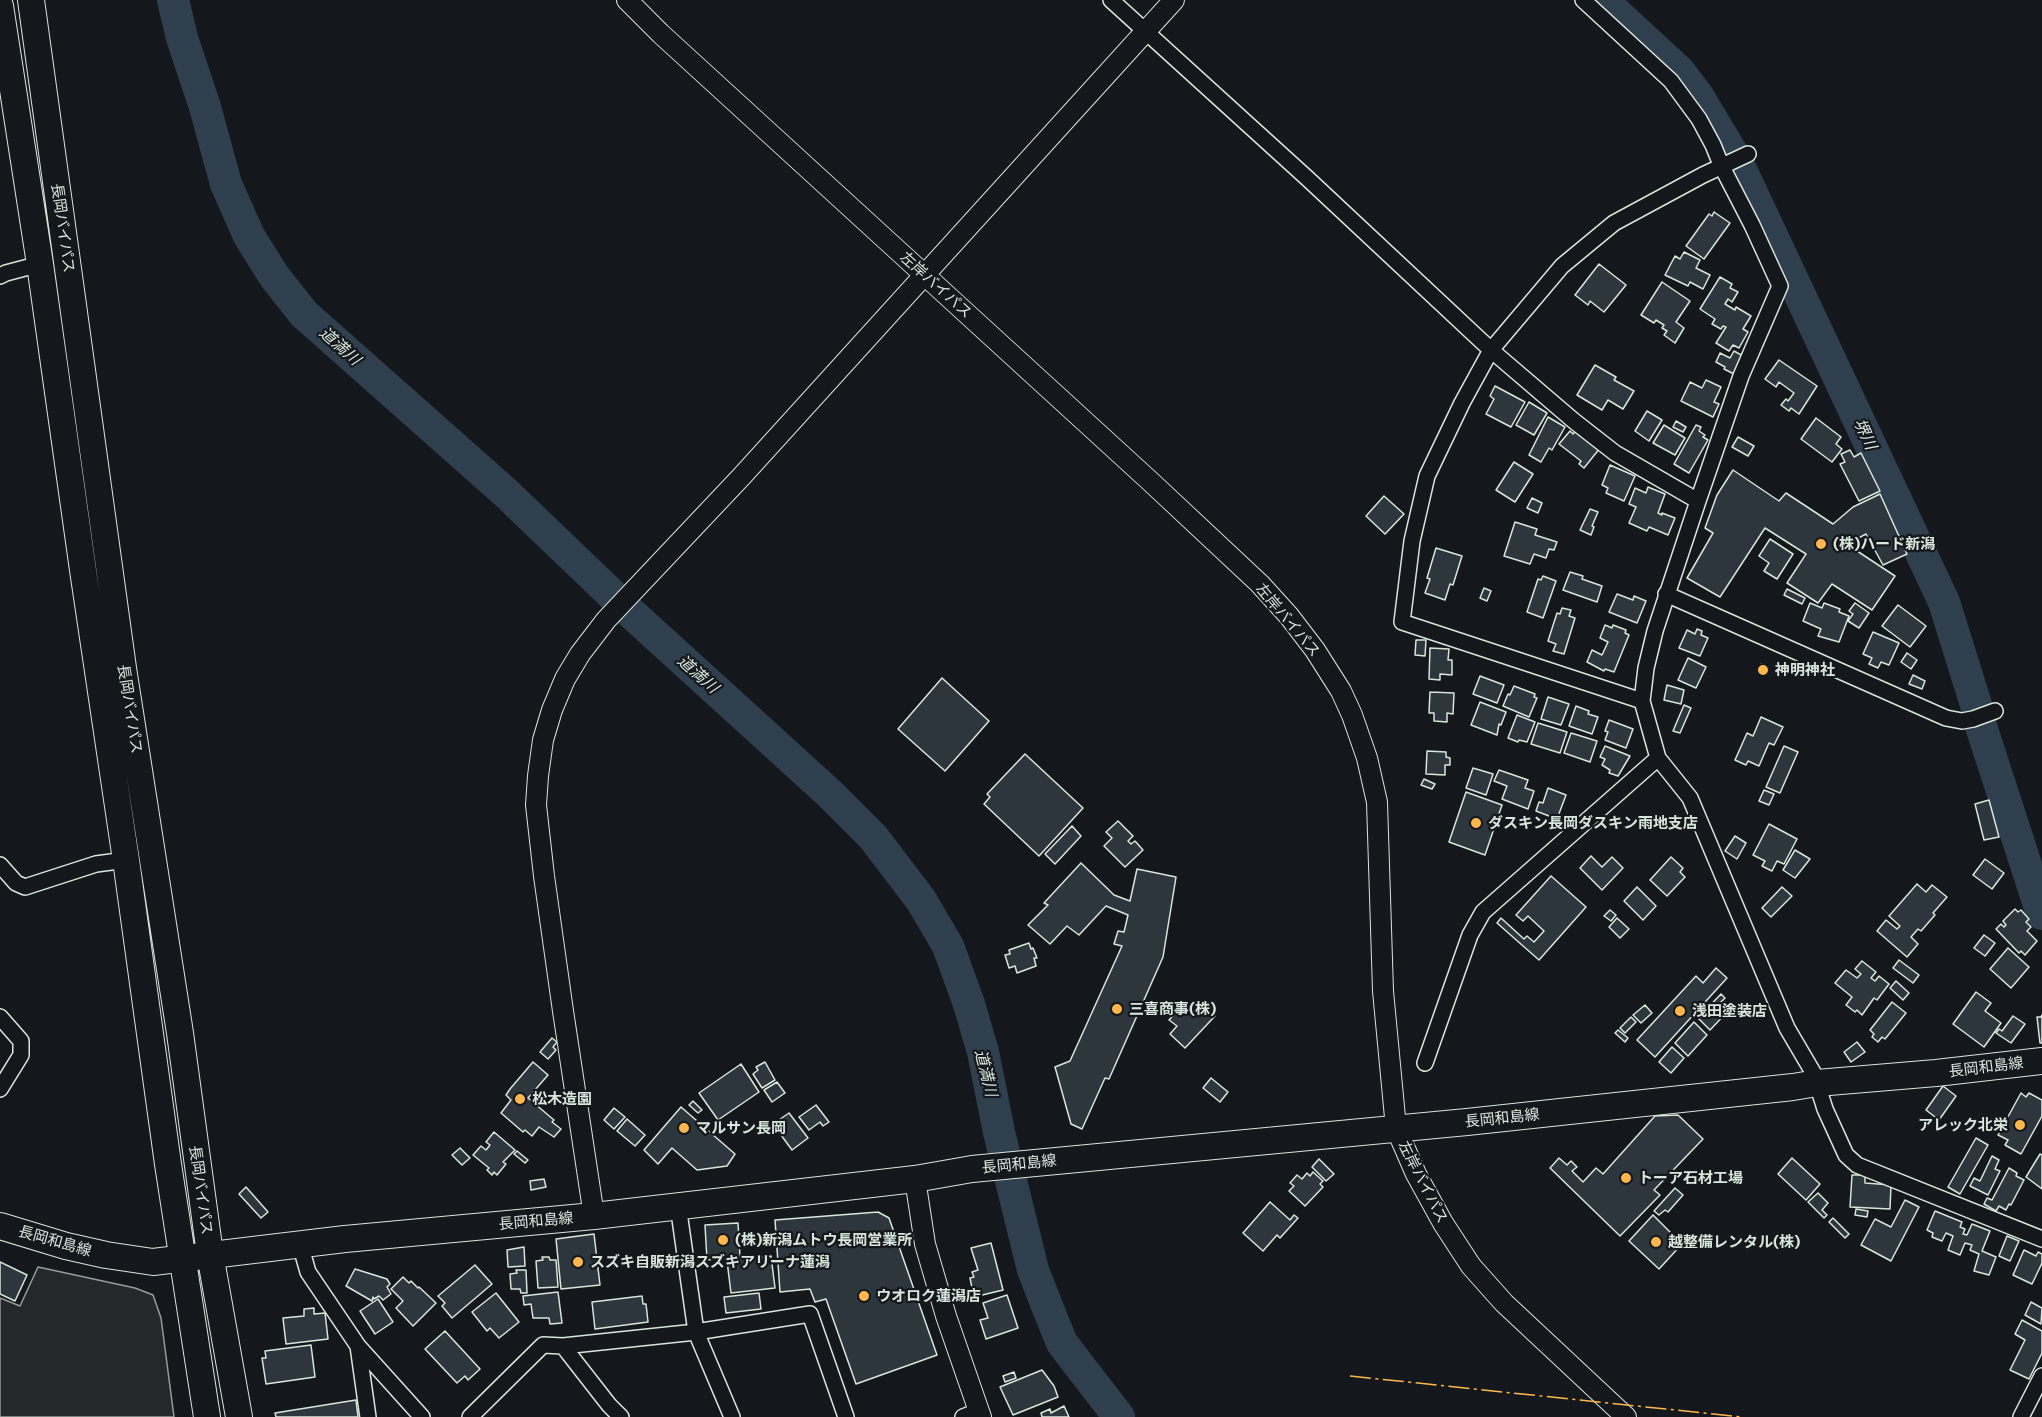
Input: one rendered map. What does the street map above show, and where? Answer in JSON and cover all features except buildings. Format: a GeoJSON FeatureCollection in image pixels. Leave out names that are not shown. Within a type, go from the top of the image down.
{"type":"FeatureCollection","features":[{"type":"Feature","properties":{"kind":"main road","name":"長岡バイパス"},"geometry":{"type":"LineString","coordinates":[[31,0],[125,680],[180,1033],[210,1254],[239,1417]]}},
{"type":"Feature","properties":{"kind":"main road","name":"長岡バイパス"},"geometry":{"type":"LineString","coordinates":[[0,8],[40,264],[82,570],[207,1417]]}},
{"type":"Feature","properties":{"kind":"main road","name":"長岡和島線"},"geometry":{"type":"LineString","coordinates":[[0,1226],[66,1246],[137,1261],[153,1262],[300,1244],[678,1206],[915,1179],[972,1169],[1467,1122],[1817,1083],[2042,1061]]}},
{"type":"Feature","properties":{"kind":"street","name":"左岸バイパス"},"geometry":{"type":"LineString","coordinates":[[627,0],[669,42],[1260,584],[1309,641],[1341,691],[1352,715],[1360,736],[1377,802],[1383,991],[1396,1128],[1416,1174],[1443,1223],[1471,1266],[1504,1303],[1626,1417]]}},
{"type":"Feature","properties":{"kind":"street"},"geometry":{"type":"LineString","coordinates":[[1111,0],[1299,170],[1491,350],[1574,421],[1615,453],[1698,501]]}},
{"type":"Feature","properties":{"kind":"street"},"geometry":{"type":"LineString","coordinates":[[594,1215],[556,966],[536,805],[543,740],[565,679],[606,620],[642,579],[742,476],[1174,0]]}},
{"type":"Feature","properties":{"kind":"street"},"geometry":{"type":"LineString","coordinates":[[1583,0],[1671,81],[1699,119],[1780,286],[1741,376],[1666,594],[1646,668],[1642,701],[1658,758],[1690,798],[1786,1028],[1814,1074],[1825,1109],[1846,1155],[1857,1165],[2042,1239]]}},
{"type":"Feature","properties":{"kind":"street"},"geometry":{"type":"LineString","coordinates":[[1642,701],[1402,622],[1412,541],[1426,476],[1462,403],[1491,350],[1562,266],[1614,223],[1703,174],[1748,154]]}},
{"type":"Feature","properties":{"kind":"street"},"geometry":{"type":"LineString","coordinates":[[0,276],[40,264]]}},
{"type":"Feature","properties":{"kind":"street"},"geometry":{"type":"LineString","coordinates":[[1666,594],[1946,718],[1962,721],[1995,711]]}},
{"type":"Feature","properties":{"kind":"street"},"geometry":{"type":"LineString","coordinates":[[1425,1063],[1470,934],[1483,912],[1658,758]]}},
{"type":"Feature","properties":{"kind":"street"},"geometry":{"type":"LineString","coordinates":[[0,865],[16,883],[25,886],[96,864],[126,860]]}},
{"type":"Feature","properties":{"kind":"street"},"geometry":{"type":"LineString","coordinates":[[0,1017],[21,1041],[21,1055],[0,1089]]}},
{"type":"Feature","properties":{"kind":"street"},"geometry":{"type":"LineString","coordinates":[[915,1179],[925,1244],[974,1415]]}},
{"type":"Feature","properties":{"kind":"street"},"geometry":{"type":"LineString","coordinates":[[678,1206],[696,1332],[732,1417]]}},
{"type":"Feature","properties":{"kind":"street"},"geometry":{"type":"LineString","coordinates":[[300,1244],[308,1272],[358,1346],[422,1417]]}},
{"type":"Feature","properties":{"kind":"street"},"geometry":{"type":"LineString","coordinates":[[470,1417],[543,1345],[562,1346],[696,1332],[810,1314],[846,1417]]}},
{"type":"Feature","properties":{"kind":"street"},"geometry":{"type":"LineString","coordinates":[[358,1346],[368,1417]]}},
{"type":"Feature","properties":{"kind":"street"},"geometry":{"type":"LineString","coordinates":[[562,1346],[621,1417]]}},
{"type":"Feature","properties":{"kind":"street"},"geometry":{"type":"LineString","coordinates":[[2022,1417],[2042,1376]]}},
{"type":"Feature","properties":{"kind":"shaded area"},"geometry":{"type":"Polygon","coordinates":[[[38,1267],[135,1288],[153,1295],[161,1318],[174,1417],[0,1417],[0,1298],[20,1306],[38,1267]]]}},
{"type":"Feature","properties":{"kind":"waterway","name":"道満川"},"geometry":{"type":"LineString","coordinates":[[173,0],[182,38],[205,107],[226,184],[249,236],[274,276],[304,314],[506,493],[630,612],[830,794],[873,837],[921,900],[948,946],[969,1004],[983,1052],[999,1132],[1033,1270],[1062,1343],[1119,1417]]}},
{"type":"Feature","properties":{"kind":"waterway","name":"堺川"},"geometry":{"type":"LineString","coordinates":[[1602,0],[1679,71],[1698,96],[1737,161],[1944,602],[1979,720],[2042,914]]}},
{"type":"Feature","properties":{"kind":"power"},"geometry":{"type":"LineString","coordinates":[[1350,1376],[1742,1417]]}},
{"type":"Feature","properties":{"kind":"place","name":"(株)ハード新潟"},"geometry":{"type":"Point","coordinates":[1821,544]}},
{"type":"Feature","properties":{"kind":"place","name":"神明神社"},"geometry":{"type":"Point","coordinates":[1763,670]}},
{"type":"Feature","properties":{"kind":"place","name":"ダスキン長岡ダスキン雨地支店"},"geometry":{"type":"Point","coordinates":[1476,823]}},
{"type":"Feature","properties":{"kind":"place","name":"三喜商事(株)"},"geometry":{"type":"Point","coordinates":[1117,1009]}},
{"type":"Feature","properties":{"kind":"place","name":"浅田塗装店"},"geometry":{"type":"Point","coordinates":[1680,1011]}},
{"type":"Feature","properties":{"kind":"place","name":"松木造園"},"geometry":{"type":"Point","coordinates":[520,1099]}},
{"type":"Feature","properties":{"kind":"place","name":"アレック北栄"},"geometry":{"type":"Point","coordinates":[2020,1125]}},
{"type":"Feature","properties":{"kind":"place","name":"マルサン長岡"},"geometry":{"type":"Point","coordinates":[684,1128]}},
{"type":"Feature","properties":{"kind":"place","name":"トーア石材工場"},"geometry":{"type":"Point","coordinates":[1626,1178]}},
{"type":"Feature","properties":{"kind":"place","name":"(株)新潟ムトウ長岡営業所"},"geometry":{"type":"Point","coordinates":[723,1240]}},
{"type":"Feature","properties":{"kind":"place","name":"越整備レンタル(株)"},"geometry":{"type":"Point","coordinates":[1656,1242]}},
{"type":"Feature","properties":{"kind":"place","name":"スズキ自販新潟スズキアリーナ蓮潟"},"geometry":{"type":"Point","coordinates":[578,1262]}},
{"type":"Feature","properties":{"kind":"place","name":"ウオロク蓮潟店"},"geometry":{"type":"Point","coordinates":[864,1296]}}]}
